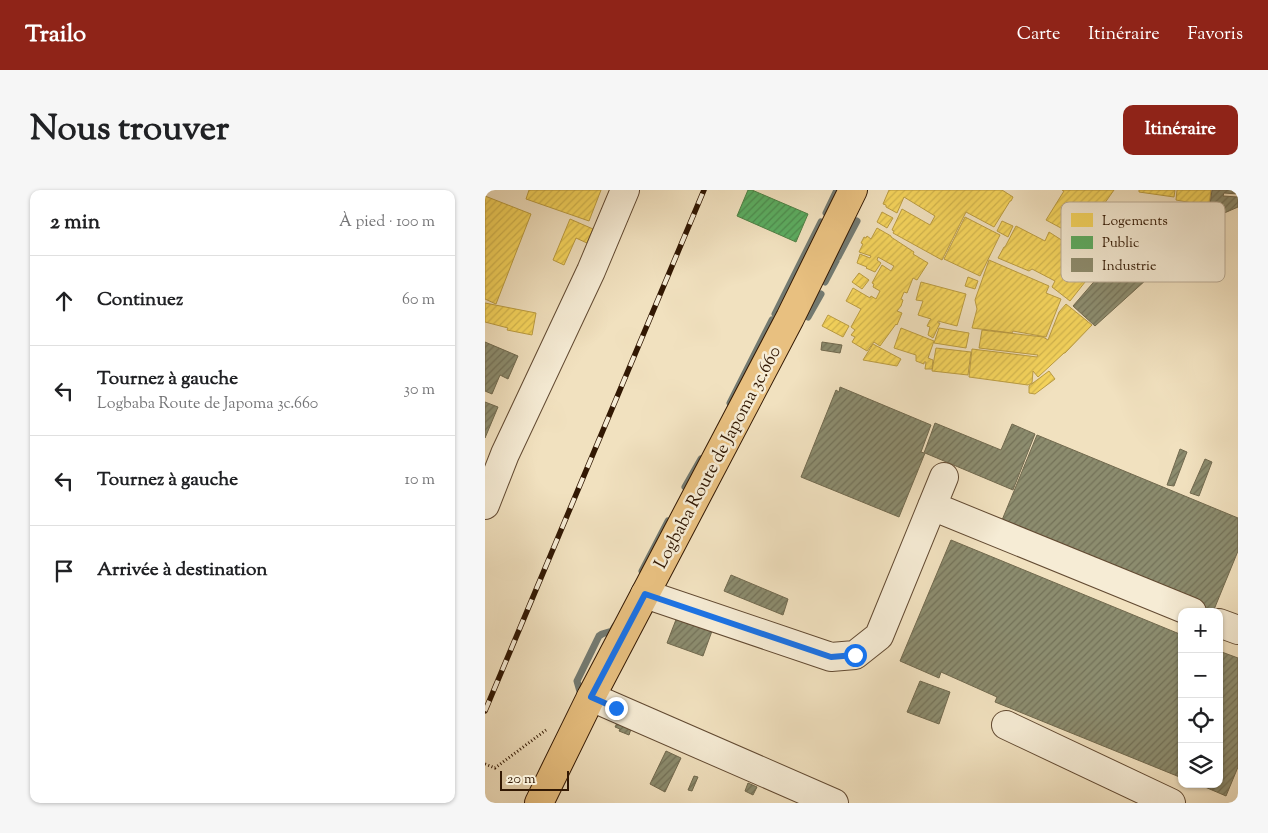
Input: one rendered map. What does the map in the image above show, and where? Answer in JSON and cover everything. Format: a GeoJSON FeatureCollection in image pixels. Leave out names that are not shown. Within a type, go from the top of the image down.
{"type":"FeatureCollection","features":[{"type":"Feature","properties":{"kind":"main road","name":"Logbaba Route de Japoma 3c.660"},"geometry":{"type":"LineString","coordinates":[[539,803],[591,697],[790,318],[853,190]]}},
{"type":"Feature","properties":{"kind":"street"},"geometry":{"type":"LineString","coordinates":[[485,505],[505,454],[591,271],[625,190]]}},
{"type":"Feature","properties":{"kind":"street"},"geometry":{"type":"LineString","coordinates":[[645,594],[831,657],[855,655],[879,636],[944,477]]}},
{"type":"Feature","properties":{"kind":"street"},"geometry":{"type":"LineString","coordinates":[[932,506],[1182,608]]}},
{"type":"Feature","properties":{"kind":"street"},"geometry":{"type":"LineString","coordinates":[[1223,624],[1238,630]]}},
{"type":"Feature","properties":{"kind":"street"},"geometry":{"type":"LineString","coordinates":[[591,697],[834,803]]}},
{"type":"Feature","properties":{"kind":"street"},"geometry":{"type":"LineString","coordinates":[[1006,724],[1171,803]]}},
{"type":"Feature","properties":{"kind":"path"},"geometry":{"type":"LineString","coordinates":[[485,764],[495,768]]}},
{"type":"Feature","properties":{"kind":"building: Logements"},"geometry":{"type":"Polygon","coordinates":[[[529,190],[601,190],[589,221],[526,199],[529,190]]]}},
{"type":"Feature","properties":{"kind":"building: Logements"},"geometry":{"type":"Polygon","coordinates":[[[889,190],[1002,190],[1013,197],[994,227],[966,212],[942,260],[893,233],[894,231],[892,230],[902,209],[930,225],[935,216],[904,197],[897,213],[886,207],[883,204],[889,190]]]}},
{"type":"Feature","properties":{"kind":"building: Logements"},"geometry":{"type":"Polygon","coordinates":[[[1062,190],[1114,190],[1106,202],[1061,202],[1061,228],[1046,220],[1064,191],[1062,190]]]}},
{"type":"Feature","properties":{"kind":"building: Logements"},"geometry":{"type":"Polygon","coordinates":[[[1139,190],[1175,190],[1174,197],[1139,192],[1139,190]]]}},
{"type":"Feature","properties":{"kind":"building: Logements"},"geometry":{"type":"Polygon","coordinates":[[[1177,190],[1211,190],[1210,202],[1176,200],[1177,190]]]}},
{"type":"Feature","properties":{"kind":"building: Logements"},"geometry":{"type":"Polygon","coordinates":[[[485,196],[531,214],[496,304],[485,299],[485,196]]]}},
{"type":"Feature","properties":{"kind":"building: Logements"},"geometry":{"type":"Polygon","coordinates":[[[882,212],[893,218],[887,228],[877,222],[882,212]]]}},
{"type":"Feature","properties":{"kind":"building: Logements"},"geometry":{"type":"Polygon","coordinates":[[[965,217],[1000,235],[980,276],[944,259],[965,217]]]}},
{"type":"Feature","properties":{"kind":"building: Logements"},"geometry":{"type":"Polygon","coordinates":[[[570,219],[593,229],[587,243],[576,238],[564,265],[553,260],[570,219]]]}},
{"type":"Feature","properties":{"kind":"building: Logements"},"geometry":{"type":"Polygon","coordinates":[[[1002,221],[1013,226],[1008,237],[997,231],[1002,221]]]}},
{"type":"Feature","properties":{"kind":"building: Logements"},"geometry":{"type":"Polygon","coordinates":[[[1016,226],[1045,241],[1049,232],[1061,240],[1061,282],[1085,282],[1070,301],[1052,287],[1055,281],[1032,269],[1029,271],[998,258],[1016,226]]]}},
{"type":"Feature","properties":{"kind":"building: Logements"},"geometry":{"type":"Polygon","coordinates":[[[877,228],[928,263],[917,280],[913,278],[907,293],[904,292],[901,306],[897,311],[902,313],[897,325],[880,346],[874,342],[867,351],[852,342],[855,337],[851,335],[855,330],[851,327],[861,309],[846,301],[853,288],[870,298],[871,296],[876,299],[880,291],[873,287],[874,284],[872,283],[882,265],[891,271],[894,266],[878,257],[877,260],[881,263],[875,272],[857,263],[860,254],[870,258],[871,256],[859,252],[863,244],[861,243],[864,237],[866,238],[867,236],[871,239],[877,228]]]}},
{"type":"Feature","properties":{"kind":"building: Logements"},"geometry":{"type":"Polygon","coordinates":[[[989,260],[1049,286],[1046,293],[1061,299],[1046,337],[1013,331],[1012,333],[972,328],[977,309],[975,300],[989,260]]]}},
{"type":"Feature","properties":{"kind":"building: Logements"},"geometry":{"type":"Polygon","coordinates":[[[859,273],[869,280],[862,289],[852,282],[859,273]]]}},
{"type":"Feature","properties":{"kind":"building: Logements"},"geometry":{"type":"Polygon","coordinates":[[[968,277],[978,281],[975,289],[965,286],[968,277]]]}},
{"type":"Feature","properties":{"kind":"building: Logements"},"geometry":{"type":"Polygon","coordinates":[[[921,282],[966,294],[957,326],[938,321],[940,323],[933,338],[928,335],[930,327],[927,326],[931,319],[918,315],[923,301],[916,300],[921,282]]]}},
{"type":"Feature","properties":{"kind":"building: Logements"},"geometry":{"type":"Polygon","coordinates":[[[485,303],[536,313],[532,335],[507,330],[508,328],[485,322],[485,303]]]}},
{"type":"Feature","properties":{"kind":"building: Logements"},"geometry":{"type":"Polygon","coordinates":[[[1066,304],[1092,325],[1038,377],[1033,371],[1032,383],[1028,385],[969,377],[972,349],[1037,357],[1038,355],[979,348],[982,330],[1043,337],[1048,340],[1059,312],[1066,304]]]}},
{"type":"Feature","properties":{"kind":"building: Logements"},"geometry":{"type":"Polygon","coordinates":[[[828,315],[849,326],[843,337],[822,326],[828,315]]]}},
{"type":"Feature","properties":{"kind":"building: Logements"},"geometry":{"type":"Polygon","coordinates":[[[901,328],[934,341],[928,358],[933,360],[932,369],[925,369],[926,362],[924,364],[916,361],[916,355],[894,348],[901,328]]]}},
{"type":"Feature","properties":{"kind":"building: Logements"},"geometry":{"type":"Polygon","coordinates":[[[939,328],[969,333],[966,348],[934,343],[939,328]]]}},
{"type":"Feature","properties":{"kind":"building: Logements"},"geometry":{"type":"Polygon","coordinates":[[[873,344],[901,359],[897,366],[863,360],[873,344]]]}},
{"type":"Feature","properties":{"kind":"building: Logements"},"geometry":{"type":"Polygon","coordinates":[[[936,348],[971,352],[968,375],[932,371],[936,348]]]}},
{"type":"Feature","properties":{"kind":"building: Logements"},"geometry":{"type":"Polygon","coordinates":[[[1049,371],[1055,379],[1035,394],[1029,393],[1029,386],[1049,371]]]}},
{"type":"Feature","properties":{"kind":"building: Public"},"geometry":{"type":"Polygon","coordinates":[[[748,190],[808,214],[796,242],[737,216],[748,190]]]}},
{"type":"Feature","properties":{"kind":"building: Industrie"},"geometry":{"type":"Polygon","coordinates":[[[1212,190],[1238,190],[1238,194],[1224,193],[1223,196],[1238,197],[1238,207],[1225,213],[1225,202],[1210,202],[1212,190]]]}},
{"type":"Feature","properties":{"kind":"building: Industrie"},"geometry":{"type":"Polygon","coordinates":[[[1094,282],[1144,282],[1095,326],[1073,306],[1094,282]]]}},
{"type":"Feature","properties":{"kind":"building: Industrie"},"geometry":{"type":"Polygon","coordinates":[[[485,342],[518,356],[508,379],[500,375],[492,394],[485,391],[485,342]]]}},
{"type":"Feature","properties":{"kind":"building: Industrie"},"geometry":{"type":"Polygon","coordinates":[[[822,342],[842,345],[840,353],[821,350],[822,342]]]}},
{"type":"Feature","properties":{"kind":"building: Industrie"},"geometry":{"type":"Polygon","coordinates":[[[840,387],[931,425],[921,452],[924,453],[935,423],[1001,450],[1012,424],[1035,434],[1013,490],[925,453],[899,517],[801,477],[836,390],[839,392],[840,387]]]}},
{"type":"Feature","properties":{"kind":"building: Industrie"},"geometry":{"type":"Polygon","coordinates":[[[485,402],[498,407],[485,438],[485,402]]]}},
{"type":"Feature","properties":{"kind":"building: Industrie"},"geometry":{"type":"Polygon","coordinates":[[[1037,435],[1238,518],[1238,551],[1215,608],[1203,608],[1000,525],[1037,435]]]}},
{"type":"Feature","properties":{"kind":"building: Industrie"},"geometry":{"type":"Polygon","coordinates":[[[1180,449],[1187,452],[1174,486],[1167,485],[1180,449]]]}},
{"type":"Feature","properties":{"kind":"building: Industrie"},"geometry":{"type":"Polygon","coordinates":[[[1205,459],[1212,462],[1199,496],[1190,493],[1205,459]]]}},
{"type":"Feature","properties":{"kind":"building: Industrie"},"geometry":{"type":"Polygon","coordinates":[[[951,540],[1178,633],[1178,776],[995,702],[997,697],[941,672],[939,678],[900,661],[951,540]]]}},
{"type":"Feature","properties":{"kind":"building: Industrie"},"geometry":{"type":"Polygon","coordinates":[[[731,575],[788,599],[783,615],[724,591],[731,575]]]}},
{"type":"Feature","properties":{"kind":"building: Industrie"},"geometry":{"type":"Polygon","coordinates":[[[677,617],[712,631],[703,656],[667,643],[677,617]]]}},
{"type":"Feature","properties":{"kind":"building: Industrie"},"geometry":{"type":"Polygon","coordinates":[[[1223,652],[1238,658],[1238,767],[1226,796],[1207,788],[1223,788],[1223,652]]]}},
{"type":"Feature","properties":{"kind":"building: Industrie"},"geometry":{"type":"Polygon","coordinates":[[[920,681],[950,692],[939,724],[907,712],[920,681]]]}},
{"type":"Feature","properties":{"kind":"building: Industrie"},"geometry":{"type":"Polygon","coordinates":[[[617,723],[631,729],[629,735],[615,727],[617,723]]]}},
{"type":"Feature","properties":{"kind":"building: Industrie"},"geometry":{"type":"Polygon","coordinates":[[[666,751],[681,758],[665,792],[650,784],[666,751]]]}},
{"type":"Feature","properties":{"kind":"building: Industrie"},"geometry":{"type":"Polygon","coordinates":[[[694,776],[698,777],[692,791],[688,790],[694,776]]]}},
{"type":"Feature","properties":{"kind":"building: Industrie"},"geometry":{"type":"Polygon","coordinates":[[[748,783],[757,787],[753,795],[745,791],[748,783]]]}},
{"type":"Feature","properties":{"kind":"waterway"},"geometry":{"type":"LineString","coordinates":[[826,213],[837,190]]}},
{"type":"Feature","properties":{"kind":"waterway"},"geometry":{"type":"LineString","coordinates":[[838,257],[857,221]]}},
{"type":"Feature","properties":{"kind":"waterway"},"geometry":{"type":"LineString","coordinates":[[775,314],[821,222]]}},
{"type":"Feature","properties":{"kind":"waterway"},"geometry":{"type":"LineString","coordinates":[[825,282],[836,261]]}},
{"type":"Feature","properties":{"kind":"waterway"},"geometry":{"type":"LineString","coordinates":[[808,317],[821,294]]}},
{"type":"Feature","properties":{"kind":"waterway"},"geometry":{"type":"LineString","coordinates":[[730,403],[772,320]]}},
{"type":"Feature","properties":{"kind":"waterway"},"geometry":{"type":"LineString","coordinates":[[685,487],[701,459]]}},
{"type":"Feature","properties":{"kind":"waterway"},"geometry":{"type":"LineString","coordinates":[[642,571],[668,521]]}},
{"type":"Feature","properties":{"kind":"waterway"},"geometry":{"type":"LineString","coordinates":[[581,695],[577,681],[599,636],[612,631],[615,626]]}},
{"type":"Feature","properties":{"kind":"railway"},"geometry":{"type":"LineString","coordinates":[[485,711],[704,190]]}},
{"type":"Feature","properties":{"kind":"route"},"geometry":{"type":"LineString","coordinates":[[616,708],[591,697],[645,594],[831,657],[855,655]]}}]}
